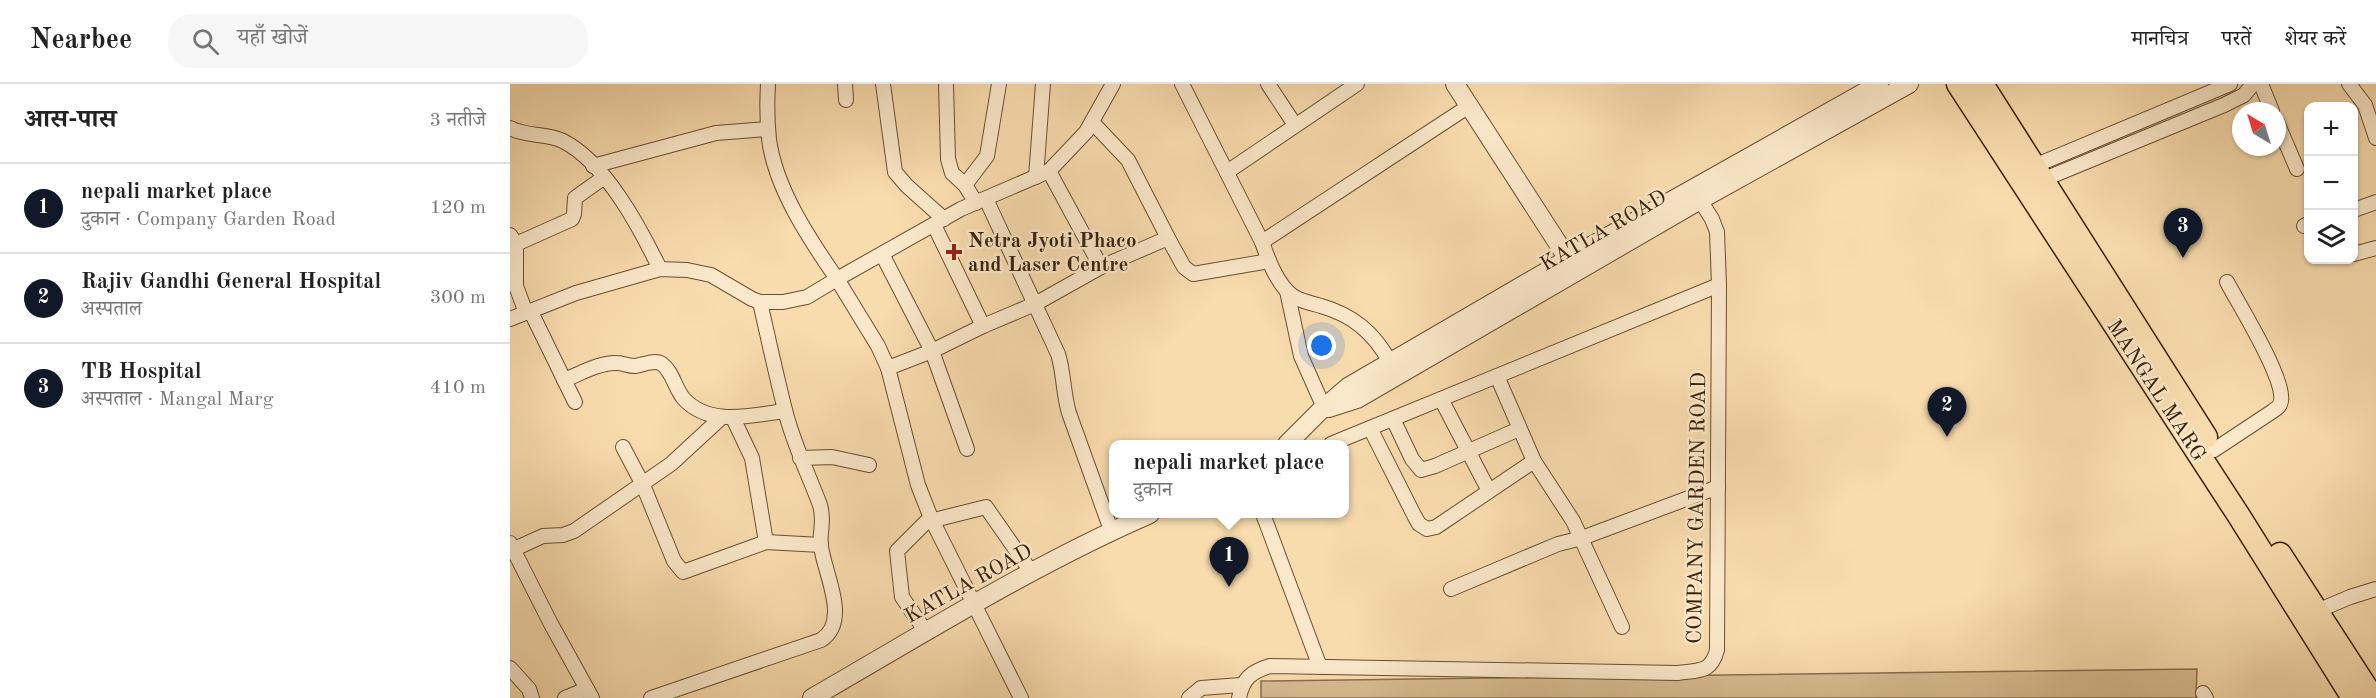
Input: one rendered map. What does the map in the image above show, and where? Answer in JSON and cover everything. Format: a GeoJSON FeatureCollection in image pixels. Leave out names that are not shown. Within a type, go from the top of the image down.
{"type":"FeatureCollection","features":[{"type":"Feature","properties":{"kind":"main road","name":"MANGAL MARG"},"geometry":{"type":"LineString","coordinates":[[1958,84],[2227,497],[2342,665],[2373,698]]}},
{"type":"Feature","properties":{"kind":"main road","name":"MANGAL MARG"},"geometry":{"type":"LineString","coordinates":[[1982,84],[2317,611],[2342,665],[2353,698]]}},
{"type":"Feature","properties":{"kind":"street"},"geometry":{"type":"LineString","coordinates":[[768,84],[768,129],[772,154],[786,193],[812,241],[878,346],[888,368],[918,485],[932,521],[1021,698]]}},
{"type":"Feature","properties":{"kind":"street"},"geometry":{"type":"LineString","coordinates":[[845,84],[846,100]]}},
{"type":"Feature","properties":{"kind":"street"},"geometry":{"type":"LineString","coordinates":[[883,84],[895,172],[939,222],[983,326]]}},
{"type":"Feature","properties":{"kind":"street"},"geometry":{"type":"LineString","coordinates":[[946,84],[948,159],[952,173],[981,201],[1035,304],[1058,354],[1062,365],[1064,394],[1069,413],[1111,530]]}},
{"type":"Feature","properties":{"kind":"street"},"geometry":{"type":"LineString","coordinates":[[965,184],[987,156],[999,84]]}},
{"type":"Feature","properties":{"kind":"street"},"geometry":{"type":"LineString","coordinates":[[1036,177],[1043,84]]}},
{"type":"Feature","properties":{"kind":"street"},"geometry":{"type":"LineString","coordinates":[[510,320],[576,293],[660,269],[711,274],[760,302],[783,302],[807,297],[939,222],[1049,171],[1068,153],[1092,122],[1113,84]]}},
{"type":"Feature","properties":{"kind":"street"},"geometry":{"type":"LineString","coordinates":[[1182,84],[1262,242],[1269,261],[1287,291],[1301,356],[1323,410]]}},
{"type":"Feature","properties":{"kind":"street"},"geometry":{"type":"LineString","coordinates":[[1268,84],[1295,126]]}},
{"type":"Feature","properties":{"kind":"street"},"geometry":{"type":"LineString","coordinates":[[1227,172],[1357,84]]}},
{"type":"Feature","properties":{"kind":"street"},"geometry":{"type":"LineString","coordinates":[[1455,84],[1578,259]]}},
{"type":"Feature","properties":{"kind":"street"},"geometry":{"type":"LineString","coordinates":[[1844,105],[1852,84]]}},
{"type":"Feature","properties":{"kind":"street","name":"KATLA ROAD"},"geometry":{"type":"LineString","coordinates":[[1697,194],[1879,84]]}},
{"type":"Feature","properties":{"kind":"street","name":"KATLA ROAD"},"geometry":{"type":"LineString","coordinates":[[1323,410],[1357,399],[1414,357],[1578,259],[1697,194],[1909,84]]}},
{"type":"Feature","properties":{"kind":"street"},"geometry":{"type":"LineString","coordinates":[[2038,173],[2230,84]]}},
{"type":"Feature","properties":{"kind":"street"},"geometry":{"type":"LineString","coordinates":[[2038,173],[2224,105],[2244,95],[2253,84]]}},
{"type":"Feature","properties":{"kind":"street"},"geometry":{"type":"LineString","coordinates":[[2261,84],[2268,102]]}},
{"type":"Feature","properties":{"kind":"street"},"geometry":{"type":"LineString","coordinates":[[2349,84],[2365,105],[2375,133]]}},
{"type":"Feature","properties":{"kind":"street"},"geometry":{"type":"LineString","coordinates":[[1262,242],[1469,106]]}},
{"type":"Feature","properties":{"kind":"street"},"geometry":{"type":"LineString","coordinates":[[1092,122],[1128,160],[1184,267],[1192,274],[1269,261]]}},
{"type":"Feature","properties":{"kind":"street"},"geometry":{"type":"LineString","coordinates":[[510,128],[524,135],[565,142],[584,156],[635,220],[660,269]]}},
{"type":"Feature","properties":{"kind":"street"},"geometry":{"type":"LineString","coordinates":[[593,166],[716,133],[768,129]]}},
{"type":"Feature","properties":{"kind":"street"},"geometry":{"type":"LineString","coordinates":[[2286,143],[2297,169]]}},
{"type":"Feature","properties":{"kind":"street"},"geometry":{"type":"LineString","coordinates":[[1049,171],[1101,267]]}},
{"type":"Feature","properties":{"kind":"street"},"geometry":{"type":"LineString","coordinates":[[575,402],[516,286],[513,239],[572,219],[575,198],[603,178]]}},
{"type":"Feature","properties":{"kind":"street","name":"COMPANY GARDEN ROAD"},"geometry":{"type":"LineString","coordinates":[[1240,692],[1248,675],[1270,666],[1678,673],[1705,669],[1714,663],[1717,650],[1718,232],[1697,194]]}},
{"type":"Feature","properties":{"kind":"street"},"geometry":{"type":"LineString","coordinates":[[2358,209],[2376,202]]}},
{"type":"Feature","properties":{"kind":"street"},"geometry":{"type":"LineString","coordinates":[[888,368],[932,351],[1035,304],[1101,267],[1168,238]]}},
{"type":"Feature","properties":{"kind":"street"},"geometry":{"type":"LineString","coordinates":[[2358,253],[2376,248]]}},
{"type":"Feature","properties":{"kind":"street"},"geometry":{"type":"LineString","coordinates":[[882,254],[932,351],[967,450]]}},
{"type":"Feature","properties":{"kind":"street"},"geometry":{"type":"LineString","coordinates":[[2214,450],[2273,411],[2280,405],[2282,398],[2271,364],[2227,282]]}},
{"type":"Feature","properties":{"kind":"street"},"geometry":{"type":"LineString","coordinates":[[1341,440],[1719,285]]}},
{"type":"Feature","properties":{"kind":"street"},"geometry":{"type":"LineString","coordinates":[[1287,291],[1296,298],[1339,311],[1353,319],[1372,336],[1390,362]]}},
{"type":"Feature","properties":{"kind":"street"},"geometry":{"type":"LineString","coordinates":[[651,698],[821,640],[828,635],[835,621],[828,568],[821,545],[823,519],[785,411],[760,302]]}},
{"type":"Feature","properties":{"kind":"street","name":"KATLA ROAD"},"geometry":{"type":"LineString","coordinates":[[1291,440],[1348,387],[1390,362],[1414,357]]}},
{"type":"Feature","properties":{"kind":"street"},"geometry":{"type":"LineString","coordinates":[[564,380],[607,364],[618,362],[635,366],[657,362],[662,364],[669,373],[684,399],[698,411],[728,417],[785,411]]}},
{"type":"Feature","properties":{"kind":"street"},"geometry":{"type":"LineString","coordinates":[[1497,376],[1534,461],[1573,521],[1622,627]]}},
{"type":"Feature","properties":{"kind":"street"},"geometry":{"type":"LineString","coordinates":[[1441,399],[1489,491]]}},
{"type":"Feature","properties":{"kind":"street"},"geometry":{"type":"LineString","coordinates":[[565,698],[590,693],[511,548],[543,536],[563,535],[574,531],[643,485],[728,417]]}},
{"type":"Feature","properties":{"kind":"street"},"geometry":{"type":"LineString","coordinates":[[728,417],[752,458],[766,542]]}},
{"type":"Feature","properties":{"kind":"street"},"geometry":{"type":"LineString","coordinates":[[1393,419],[1412,459],[1421,470],[1428,470],[1519,429]]}},
{"type":"Feature","properties":{"kind":"street"},"geometry":{"type":"LineString","coordinates":[[1370,428],[1419,524],[1427,530],[1436,527],[1534,461]]}},
{"type":"Feature","properties":{"kind":"street"},"geometry":{"type":"LineString","coordinates":[[623,447],[643,485],[674,561],[683,572],[766,542],[821,545]]}},
{"type":"Feature","properties":{"kind":"street"},"geometry":{"type":"LineString","coordinates":[[800,458],[832,457],[869,465]]}},
{"type":"Feature","properties":{"kind":"street"},"geometry":{"type":"LineString","coordinates":[[1451,589],[1558,544],[1582,538],[1718,487]]}},
{"type":"Feature","properties":{"kind":"street"},"geometry":{"type":"LineString","coordinates":[[926,632],[902,597],[897,551],[926,522],[986,507],[1032,573]]}},
{"type":"Feature","properties":{"kind":"street","name":"KATLA ROAD"},"geometry":{"type":"LineString","coordinates":[[812,698],[1032,573],[1111,530],[1139,518]]}},
{"type":"Feature","properties":{"kind":"street"},"geometry":{"type":"LineString","coordinates":[[1265,518],[1320,667]]}},
{"type":"Feature","properties":{"kind":"street"},"geometry":{"type":"LineString","coordinates":[[2317,611],[2376,588]]}},
{"type":"Feature","properties":{"kind":"street"},"geometry":{"type":"LineString","coordinates":[[510,668],[523,681],[532,698]]}},
{"type":"Feature","properties":{"kind":"street"},"geometry":{"type":"LineString","coordinates":[[1189,698],[1201,688],[1240,692]]}},
{"type":"Feature","properties":{"kind":"shaded area"},"geometry":{"type":"Polygon","coordinates":[[[2197,669],[2196,698],[1261,698],[1261,681],[2197,669]]]}},
{"type":"Feature","properties":{"kind":"place","name":"Netra Jyoti Phaco and Laser Centre"},"geometry":{"type":"Point","coordinates":[954,252]}},
{"type":"Feature","properties":{"kind":"place","name":"TB Hospital"},"geometry":{"type":"Point","coordinates":[2183,258]}},
{"type":"Feature","properties":{"kind":"place","name":"Rajiv Gandhi General Hospital"},"geometry":{"type":"Point","coordinates":[1947,437]}},
{"type":"Feature","properties":{"kind":"place","name":"nepali market place"},"geometry":{"type":"Point","coordinates":[1229,587]}}]}
